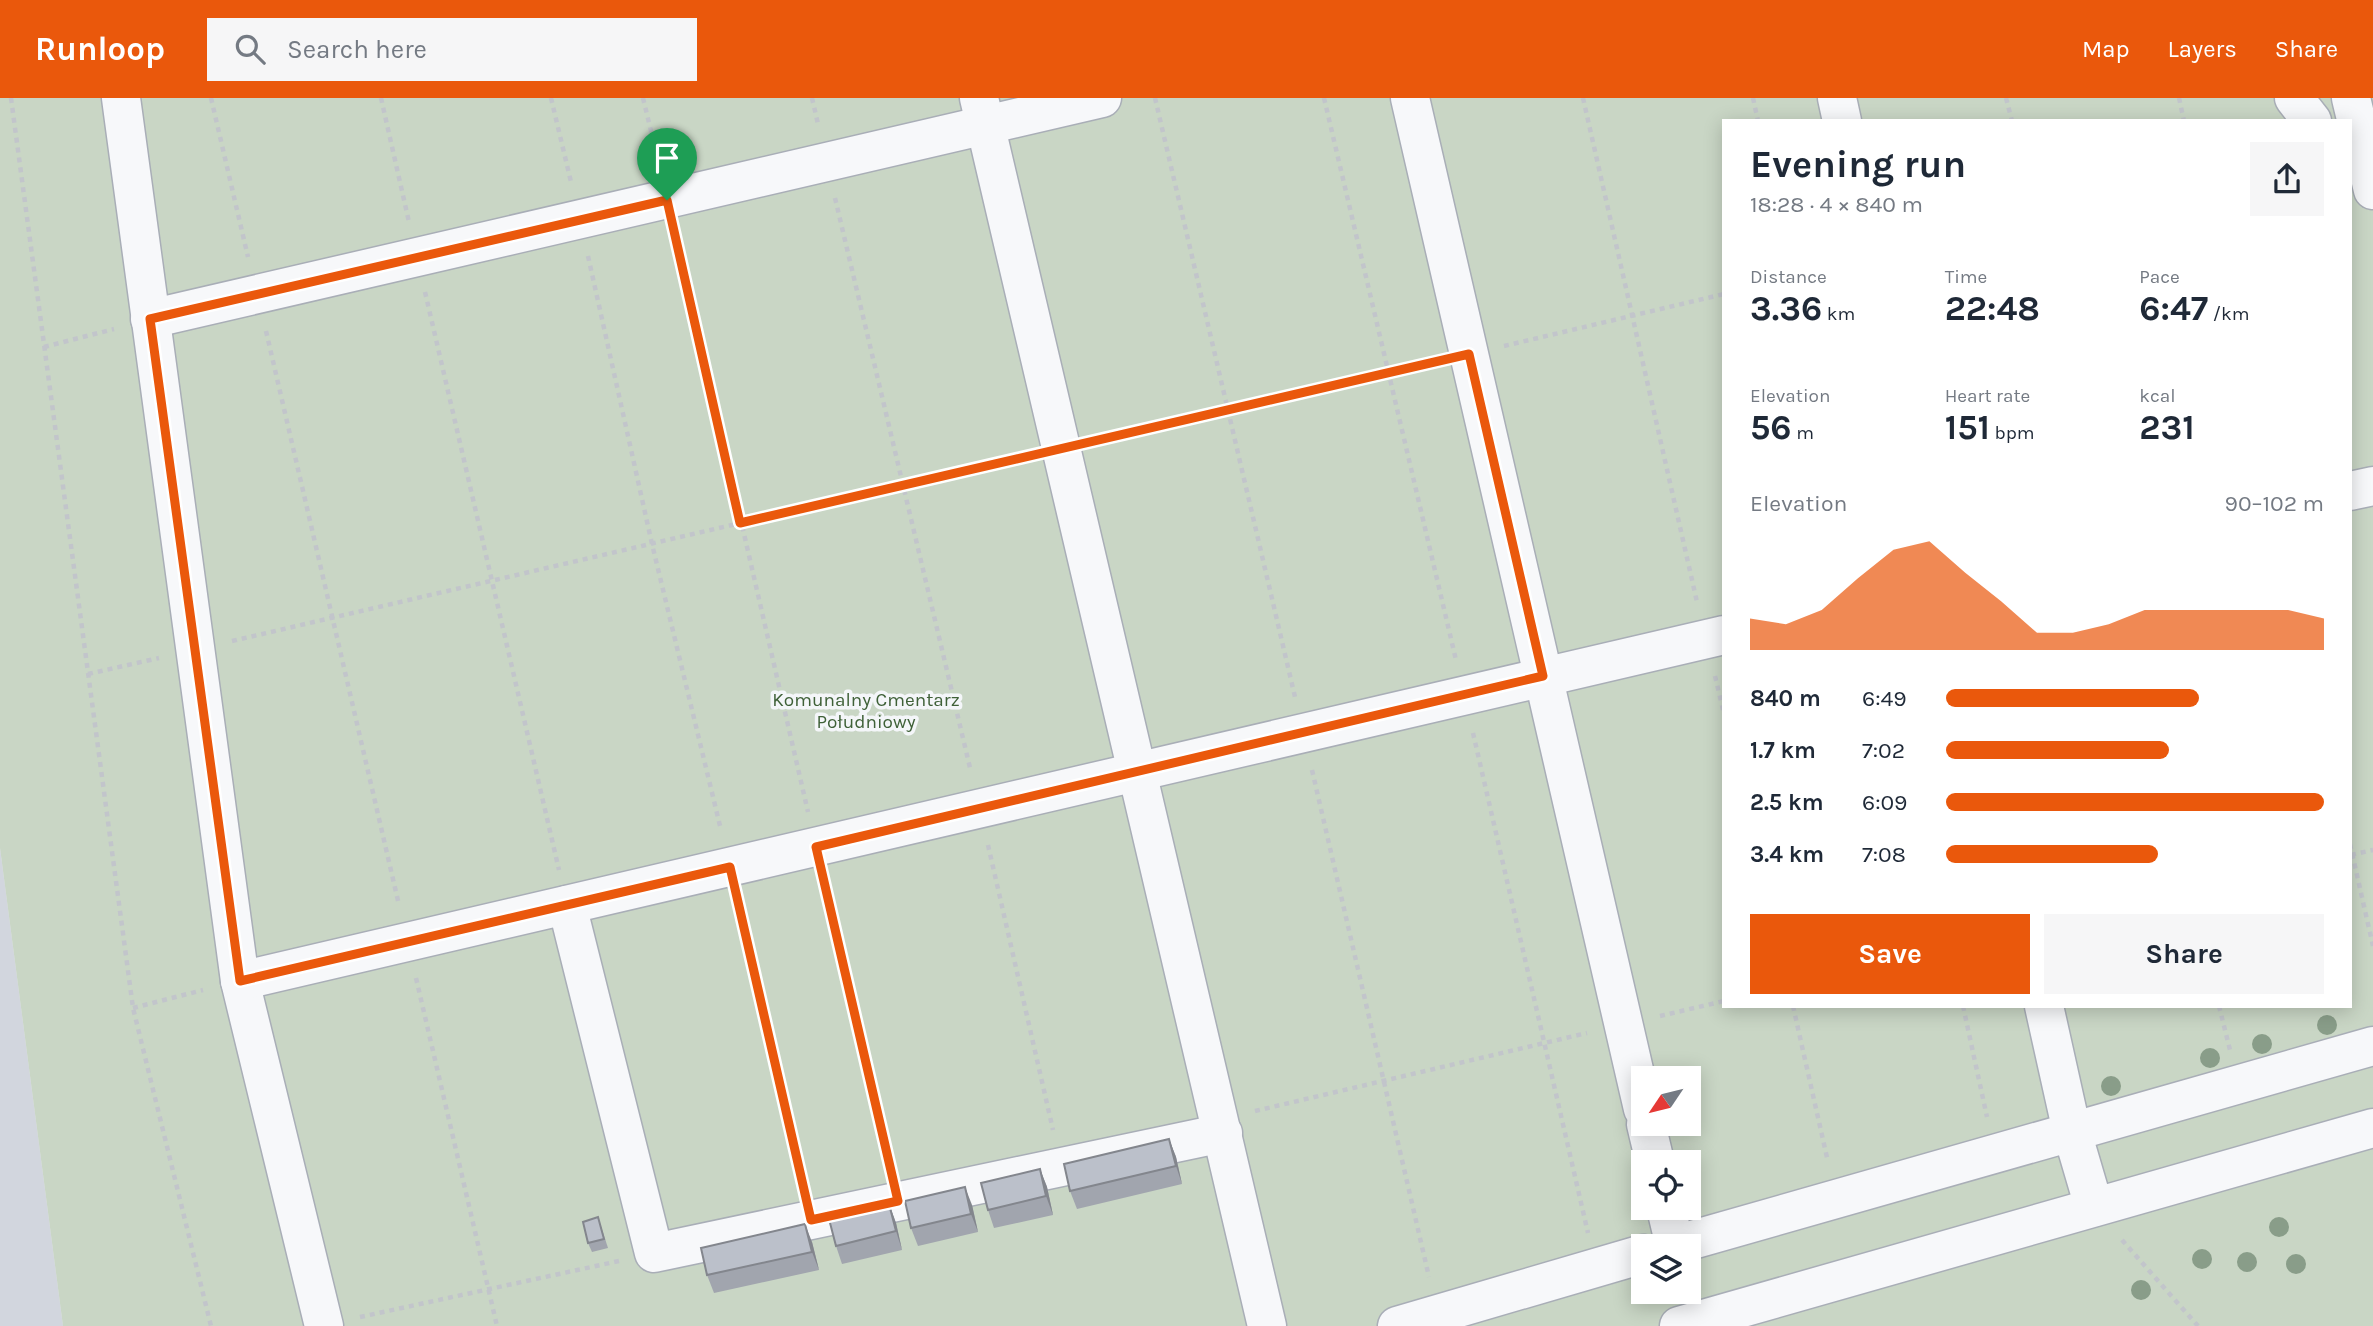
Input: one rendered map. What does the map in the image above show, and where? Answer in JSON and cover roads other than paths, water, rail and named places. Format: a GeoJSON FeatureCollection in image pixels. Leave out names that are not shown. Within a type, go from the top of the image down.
{"type":"FeatureCollection","features":[{"type":"Feature","properties":{"kind":"street"},"geometry":{"type":"LineString","coordinates":[[121,98],[240,981],[324,1326]]}},
{"type":"Feature","properties":{"kind":"street"},"geometry":{"type":"LineString","coordinates":[[150,319],[827,162],[982,112],[1102,98]]}},
{"type":"Feature","properties":{"kind":"street"},"geometry":{"type":"LineString","coordinates":[[1410,98],[1633,1066]]}},
{"type":"Feature","properties":{"kind":"street"},"geometry":{"type":"LineString","coordinates":[[1837,98],[1842,119]]}},
{"type":"Feature","properties":{"kind":"street"},"geometry":{"type":"LineString","coordinates":[[2294,98],[2310,119]]}},
{"type":"Feature","properties":{"kind":"street"},"geometry":{"type":"LineString","coordinates":[[2351,98],[2373,190]]}},
{"type":"Feature","properties":{"kind":"street"},"geometry":{"type":"LineString","coordinates":[[982,112],[1267,1326]]}},
{"type":"Feature","properties":{"kind":"street"},"geometry":{"type":"LineString","coordinates":[[2352,170],[2373,196]]}},
{"type":"Feature","properties":{"kind":"street"},"geometry":{"type":"LineString","coordinates":[[2352,491],[2373,486]]}},
{"type":"Feature","properties":{"kind":"street"},"geometry":{"type":"LineString","coordinates":[[240,981],[1715,637]]}},
{"type":"Feature","properties":{"kind":"street"},"geometry":{"type":"LineString","coordinates":[[567,905],[654,1253],[1062,1167],[1221,1126]]}},
{"type":"Feature","properties":{"kind":"street"},"geometry":{"type":"LineString","coordinates":[[2044,1008],[2071,1132],[2094,1207]]}},
{"type":"Feature","properties":{"kind":"street"},"geometry":{"type":"LineString","coordinates":[[1701,1238],[2373,1046]]}},
{"type":"Feature","properties":{"kind":"street"},"geometry":{"type":"LineString","coordinates":[[1688,1313],[2094,1207],[2373,1128]]}},
{"type":"Feature","properties":{"kind":"street"},"geometry":{"type":"LineString","coordinates":[[1397,1326],[1631,1258]]}},
{"type":"Feature","properties":{"kind":"park label","name":"Komunalny Cmentarz Południowy"},"geometry":{"type":"Point","coordinates":[866,711]}}]}
